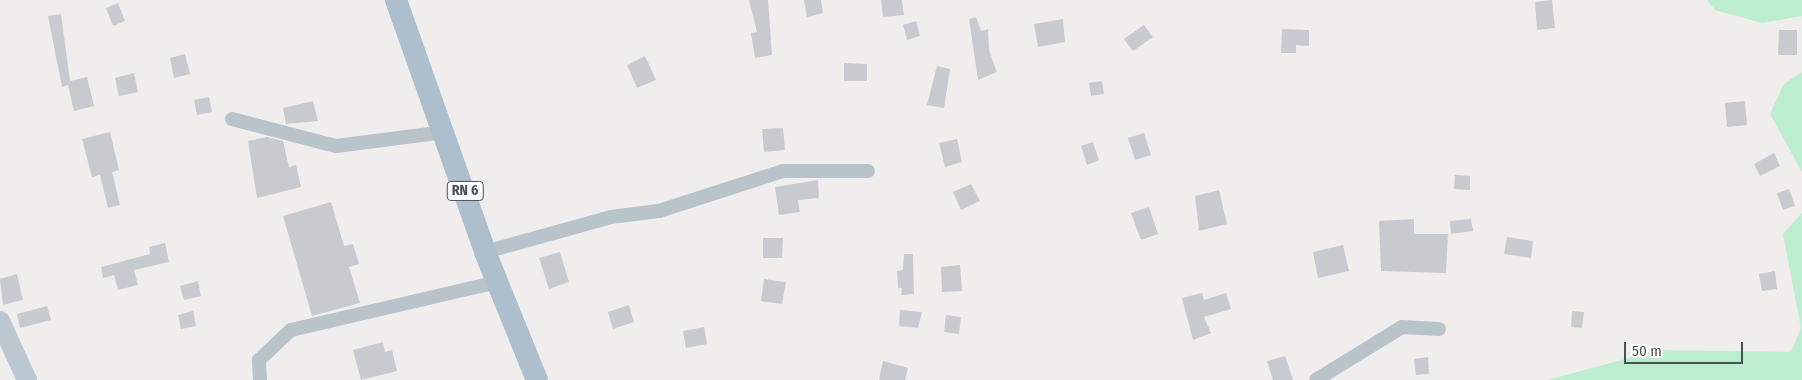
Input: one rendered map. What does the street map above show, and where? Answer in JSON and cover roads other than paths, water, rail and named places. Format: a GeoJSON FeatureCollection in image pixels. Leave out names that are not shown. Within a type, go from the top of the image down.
{"type":"FeatureCollection","features":[{"type":"Feature","properties":{"kind":"main road","name":"RN 6"},"geometry":{"type":"LineString","coordinates":[[396,0],[445,132],[497,282],[537,380]]}},
{"type":"Feature","properties":{"kind":"street"},"geometry":{"type":"LineString","coordinates":[[232,119],[336,146],[445,132]]}},
{"type":"Feature","properties":{"kind":"street"},"geometry":{"type":"LineString","coordinates":[[486,252],[611,217],[658,211],[783,171],[868,171]]}},
{"type":"Feature","properties":{"kind":"street"},"geometry":{"type":"LineString","coordinates":[[260,380],[259,360],[291,330],[497,282]]}},
{"type":"Feature","properties":{"kind":"street"},"geometry":{"type":"LineString","coordinates":[[0,321],[27,380]]}},
{"type":"Feature","properties":{"kind":"street"},"geometry":{"type":"LineString","coordinates":[[1316,380],[1402,327],[1439,329]]}}]}
